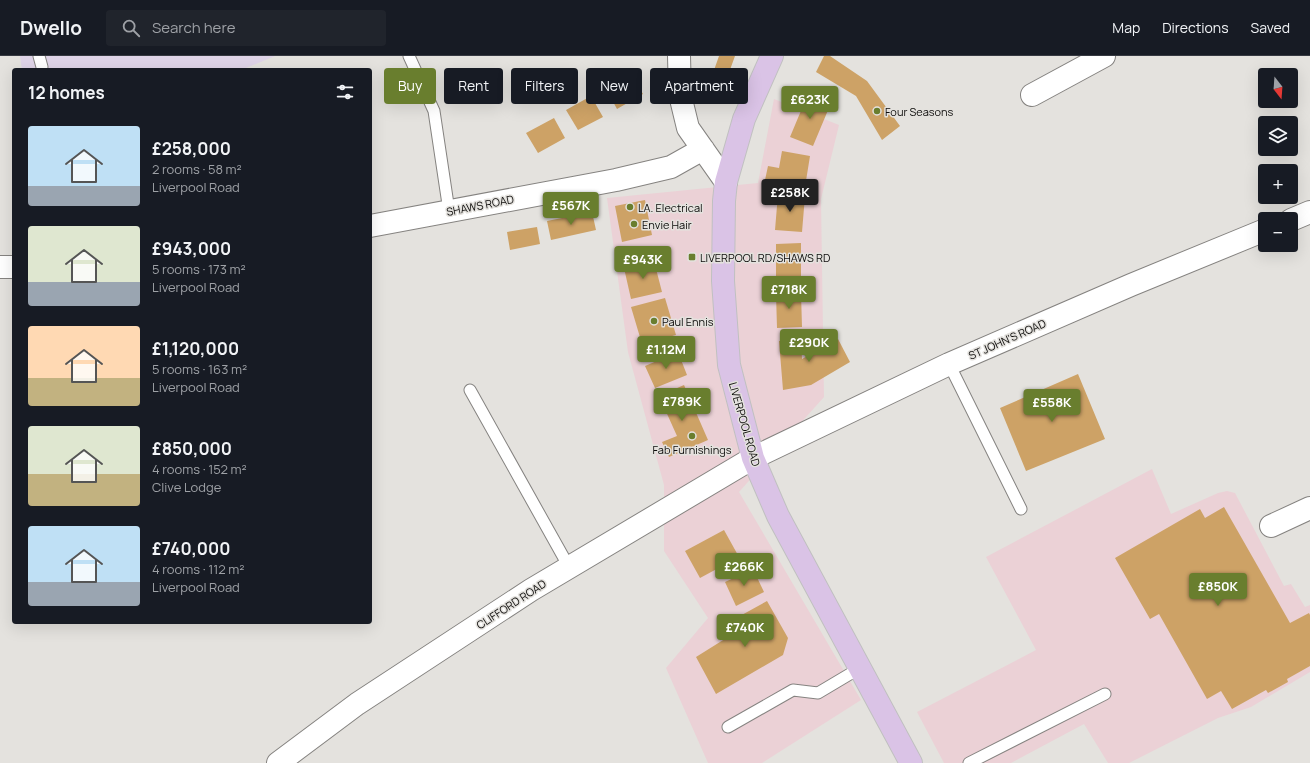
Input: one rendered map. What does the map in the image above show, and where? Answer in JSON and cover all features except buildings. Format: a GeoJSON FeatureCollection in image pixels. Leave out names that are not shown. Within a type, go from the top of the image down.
{"type":"FeatureCollection","features":[{"type":"Feature","properties":{"kind":"main road","name":"LIVERPOOL ROAD"},"geometry":{"type":"LineString","coordinates":[[772,56],[744,119],[726,182],[724,201],[723,281],[729,365],[753,458],[778,516],[911,763]]}},
{"type":"Feature","properties":{"kind":"street"},"geometry":{"type":"LineString","coordinates":[[680,56],[680,95],[688,128],[726,182]]}},
{"type":"Feature","properties":{"kind":"street"},"geometry":{"type":"LineString","coordinates":[[1032,96],[1104,56]]}},
{"type":"Feature","properties":{"kind":"street","name":"SHAWS ROAD"},"geometry":{"type":"LineString","coordinates":[[372,226],[616,180],[671,166],[703,148]]}},
{"type":"Feature","properties":{"kind":"street"},"geometry":{"type":"LineString","coordinates":[[1298,217],[1310,212]]}},
{"type":"Feature","properties":{"kind":"street","name":"ST JOHN'S ROAD"},"geometry":{"type":"LineString","coordinates":[[753,458],[949,364],[1131,285],[1258,233]]}},
{"type":"Feature","properties":{"kind":"street"},"geometry":{"type":"LineString","coordinates":[[0,267],[12,267]]}},
{"type":"Feature","properties":{"kind":"street","name":"CLIFFORD ROAD"},"geometry":{"type":"LineString","coordinates":[[278,763],[357,704],[531,590],[753,458]]}},
{"type":"Feature","properties":{"kind":"street"},"geometry":{"type":"LineString","coordinates":[[1271,526],[1310,508]]}},
{"type":"Feature","properties":{"kind":"lane"},"geometry":{"type":"LineString","coordinates":[[409,56],[434,111],[450,211]]}},
{"type":"Feature","properties":{"kind":"lane"},"geometry":{"type":"LineString","coordinates":[[949,364],[1021,509]]}},
{"type":"Feature","properties":{"kind":"lane"},"geometry":{"type":"LineString","coordinates":[[470,390],[569,567]]}},
{"type":"Feature","properties":{"kind":"lane"},"geometry":{"type":"LineString","coordinates":[[728,726],[793,690],[818,693],[860,668]]}},
{"type":"Feature","properties":{"kind":"lane"},"geometry":{"type":"LineString","coordinates":[[969,763],[1105,694]]}},
{"type":"Feature","properties":{"kind":"shaded area"},"geometry":{"type":"Polygon","coordinates":[[[20,56],[275,56],[246,68],[22,68],[20,56]]]}},
{"type":"Feature","properties":{"kind":"shaded area"},"geometry":{"type":"Polygon","coordinates":[[[774,99],[839,125],[821,199],[824,397],[739,492],[861,700],[762,763],[708,763],[666,668],[708,618],[664,551],[664,485],[628,352],[607,198],[758,183],[774,99]]]}},
{"type":"Feature","properties":{"kind":"shaded area"},"geometry":{"type":"Polygon","coordinates":[[[1152,469],[1171,514],[1218,493],[1227,491],[1235,493],[1284,586],[1291,584],[1305,607],[1310,605],[1310,672],[1251,707],[1218,718],[1129,763],[1108,763],[1084,724],[1011,763],[944,763],[917,712],[1036,650],[986,557],[1152,469]]]}},
{"type":"Feature","properties":{"kind":"place","name":"Four Seasons"},"geometry":{"type":"Point","coordinates":[877,111]}},
{"type":"Feature","properties":{"kind":"place","name":"LA. Electrical"},"geometry":{"type":"Point","coordinates":[630,207]}},
{"type":"Feature","properties":{"kind":"place","name":"Envie Hair"},"geometry":{"type":"Point","coordinates":[634,224]}},
{"type":"Feature","properties":{"kind":"place","name":"LIVERPOOL RD/SHAWS RD"},"geometry":{"type":"Point","coordinates":[692,257]}},
{"type":"Feature","properties":{"kind":"place","name":"Paul Ennis"},"geometry":{"type":"Point","coordinates":[654,321]}},
{"type":"Feature","properties":{"kind":"place","name":"Fab Furnishings"},"geometry":{"type":"Point","coordinates":[692,436]}}]}
